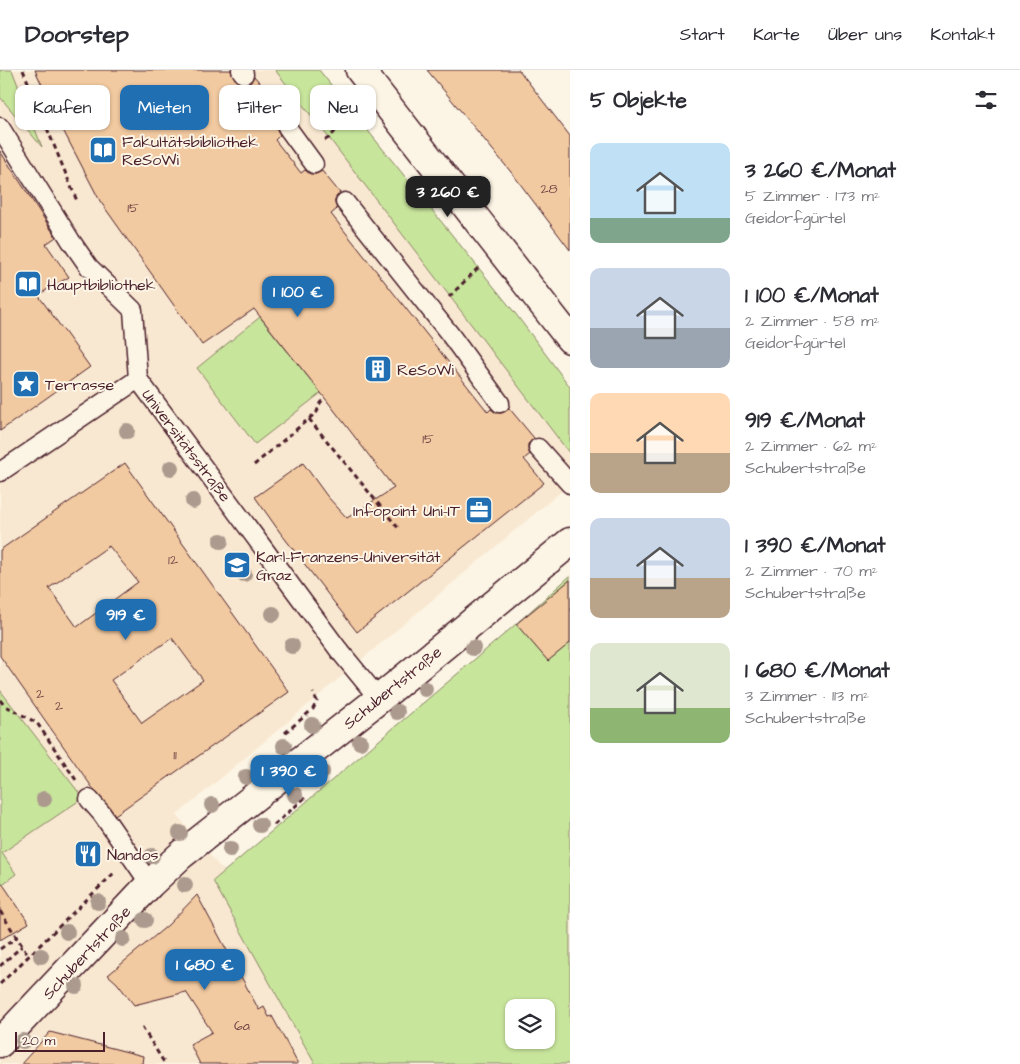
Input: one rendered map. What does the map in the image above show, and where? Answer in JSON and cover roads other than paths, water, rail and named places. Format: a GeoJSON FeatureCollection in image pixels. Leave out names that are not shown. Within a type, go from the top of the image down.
{"type":"FeatureCollection","features":[{"type":"Feature","properties":{"kind":"street"},"geometry":{"type":"LineString","coordinates":[[360,70],[570,339]]}},
{"type":"Feature","properties":{"kind":"street","name":"Schubertstraße"},"geometry":{"type":"LineString","coordinates":[[0,1043],[150,884],[181,855],[379,699],[570,542]]}},
{"type":"Feature","properties":{"kind":"lane","name":"Universitätsstraße"},"geometry":{"type":"LineString","coordinates":[[0,127],[89,267],[133,310],[138,379],[338,649],[379,699]]}},
{"type":"Feature","properties":{"kind":"lane"},"geometry":{"type":"LineString","coordinates":[[288,130],[314,164]]}},
{"type":"Feature","properties":{"kind":"lane"},"geometry":{"type":"LineString","coordinates":[[344,202],[449,333],[500,403]]}},
{"type":"Feature","properties":{"kind":"lane"},"geometry":{"type":"LineString","coordinates":[[0,472],[138,379]]}},
{"type":"Feature","properties":{"kind":"lane"},"geometry":{"type":"LineString","coordinates":[[538,448],[570,484]]}},
{"type":"Feature","properties":{"kind":"lane"},"geometry":{"type":"LineString","coordinates":[[90,799],[150,884]]}},
{"type":"Feature","properties":{"kind":"place","name":"Fakultätsbibliothek ReSoWi"},"geometry":{"type":"Point","coordinates":[103,150]}},
{"type":"Feature","properties":{"kind":"place","name":"Hauptbibliothek"},"geometry":{"type":"Point","coordinates":[28,284]}},
{"type":"Feature","properties":{"kind":"place","name":"ReSoWi"},"geometry":{"type":"Point","coordinates":[378,369]}},
{"type":"Feature","properties":{"kind":"place","name":"Terrasse"},"geometry":{"type":"Point","coordinates":[26,384]}},
{"type":"Feature","properties":{"kind":"place","name":"Infopoint Uni-IT"},"geometry":{"type":"Point","coordinates":[479,510]}},
{"type":"Feature","properties":{"kind":"place","name":"Karl-Franzens-Universität Graz"},"geometry":{"type":"Point","coordinates":[237,565]}},
{"type":"Feature","properties":{"kind":"place","name":"Nandos"},"geometry":{"type":"Point","coordinates":[88,854]}}]}
